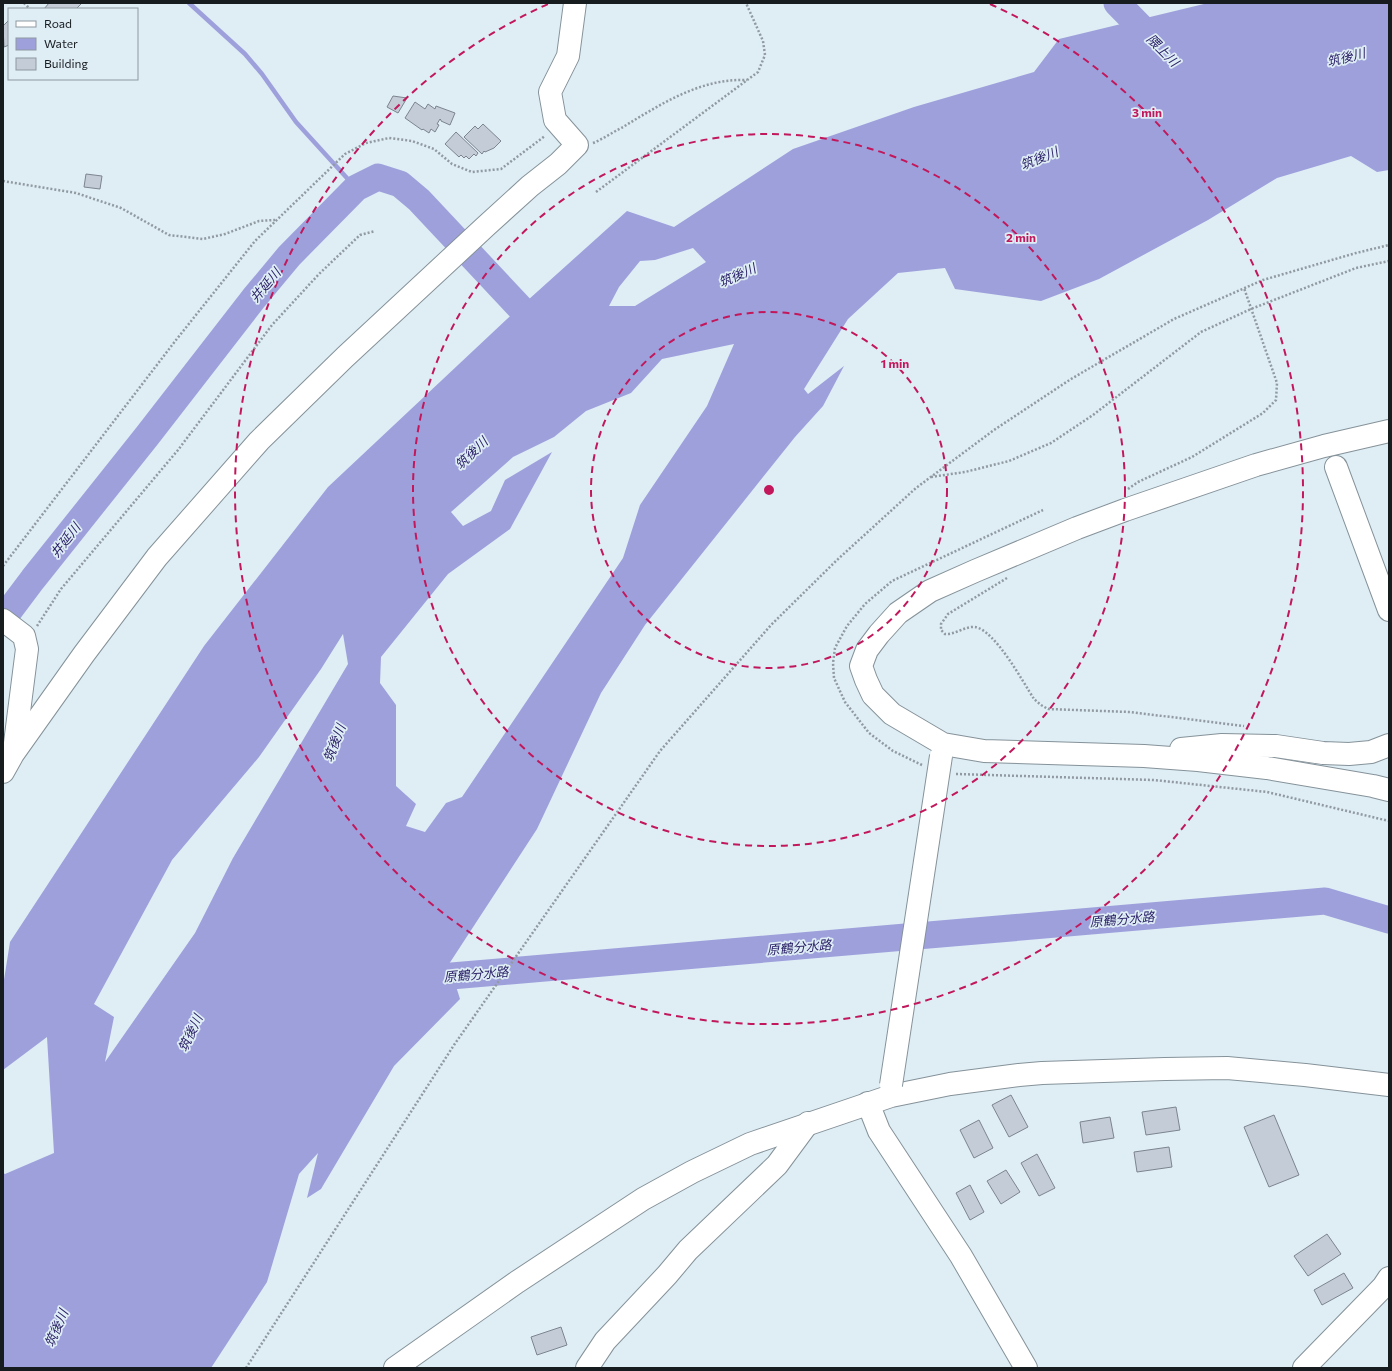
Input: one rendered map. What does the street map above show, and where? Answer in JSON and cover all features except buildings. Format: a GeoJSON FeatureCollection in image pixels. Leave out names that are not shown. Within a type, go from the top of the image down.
{"type":"FeatureCollection","features":[{"type":"Feature","properties":{"kind":"street"},"geometry":{"type":"LineString","coordinates":[[8,763],[84,654],[157,557],[259,441],[486,226],[530,186],[558,164],[577,145],[555,120],[550,92],[568,56],[575,3]]}},
{"type":"Feature","properties":{"kind":"street"},"geometry":{"type":"LineString","coordinates":[[939,760],[873,695],[861,666],[867,650],[898,613],[937,588],[1111,515],[1256,465],[1389,430]]}},
{"type":"Feature","properties":{"kind":"street"},"geometry":{"type":"LineString","coordinates":[[1336,467],[1389,610]]}},
{"type":"Feature","properties":{"kind":"street"},"geometry":{"type":"LineString","coordinates":[[3,620],[24,640],[27,649],[8,763]]}},
{"type":"Feature","properties":{"kind":"street"},"geometry":{"type":"LineString","coordinates":[[1144,756],[1185,748],[1222,745],[1276,746],[1323,753],[1349,754],[1371,752],[1389,745]]}},
{"type":"Feature","properties":{"kind":"street"},"geometry":{"type":"LineString","coordinates":[[939,760],[984,751],[1144,756],[1198,760],[1267,768],[1389,790]]}},
{"type":"Feature","properties":{"kind":"street"},"geometry":{"type":"LineString","coordinates":[[891,1091],[939,760]]}},
{"type":"Feature","properties":{"kind":"street"},"geometry":{"type":"LineString","coordinates":[[394,1368],[517,1282],[643,1199],[692,1172],[750,1144],[868,1103],[891,1091],[1027,1074],[1227,1068],[1320,1076],[1389,1085]]}},
{"type":"Feature","properties":{"kind":"street"},"geometry":{"type":"LineString","coordinates":[[868,1103],[879,1131],[961,1256],[1026,1368]]}},
{"type":"Feature","properties":{"kind":"street"},"geometry":{"type":"LineString","coordinates":[[587,1368],[604,1341],[667,1275],[688,1250],[777,1165],[808,1123]]}},
{"type":"Feature","properties":{"kind":"street"},"geometry":{"type":"LineString","coordinates":[[1304,1368],[1389,1278]]}},
{"type":"Feature","properties":{"kind":"path"},"geometry":{"type":"LineString","coordinates":[[596,192],[758,72],[765,55],[763,41],[746,3]]}},
{"type":"Feature","properties":{"kind":"path"},"geometry":{"type":"LineString","coordinates":[[577,145],[594,143],[671,98],[693,89],[732,79],[748,80]]}},
{"type":"Feature","properties":{"kind":"path"},"geometry":{"type":"LineString","coordinates":[[3,566],[176,340],[255,241],[345,154],[366,143],[389,138],[412,141],[434,149],[452,164],[472,172],[501,169],[560,125]]}},
{"type":"Feature","properties":{"kind":"path"},"geometry":{"type":"LineString","coordinates":[[3,181],[76,193],[121,208],[169,235],[203,239],[225,234],[259,221],[276,220]]}},
{"type":"Feature","properties":{"kind":"path"},"geometry":{"type":"LineString","coordinates":[[24,640],[61,589],[178,450],[272,325],[320,274],[360,235],[375,231]]}},
{"type":"Feature","properties":{"kind":"path"},"geometry":{"type":"LineString","coordinates":[[246,1368],[454,1045],[660,751],[771,625],[837,560],[916,488],[994,430],[1071,379],[1174,319],[1263,280],[1389,245]]}},
{"type":"Feature","properties":{"kind":"path"},"geometry":{"type":"LineString","coordinates":[[930,477],[965,472],[1009,461],[1051,444],[1093,415],[1201,332],[1251,309],[1356,268],[1389,261]]}},
{"type":"Feature","properties":{"kind":"path"},"geometry":{"type":"LineString","coordinates":[[1126,490],[1138,482],[1192,457],[1262,413],[1276,400],[1277,383],[1244,288]]}},
{"type":"Feature","properties":{"kind":"path"},"geometry":{"type":"LineString","coordinates":[[1043,510],[892,581],[865,604],[847,626],[835,648],[833,663],[834,678],[845,702],[869,733],[893,751],[939,760],[966,776],[1030,776],[1154,780],[1267,792],[1389,821]]}},
{"type":"Feature","properties":{"kind":"path"},"geometry":{"type":"LineString","coordinates":[[1013,575],[948,614],[941,624],[941,630],[945,634],[950,635],[974,627],[981,629],[1001,648],[1034,699],[1041,705],[1048,709],[1130,712],[1250,727]]}},
{"type":"Feature","properties":{"kind":"water","name":"筑後川"},"geometry":{"type":"Polygon","coordinates":[[[1208,3],[1389,3],[1389,170],[1377,172],[1351,156],[1277,178],[1208,220],[1099,279],[1041,301],[955,289],[945,268],[898,273],[848,319],[804,389],[808,394],[844,366],[823,406],[795,437],[645,625],[601,693],[537,829],[449,964],[460,999],[394,1066],[321,1189],[307,1198],[318,1153],[299,1174],[267,1282],[211,1368],[3,1368],[3,1173],[5,1174],[54,1153],[47,1037],[3,1070],[3,986],[10,942],[204,646],[328,487],[507,319],[627,211],[674,227],[793,149],[914,107],[1034,72],[1059,39],[1208,3]],[[693,248],[655,260],[640,261],[619,287],[609,306],[635,306],[706,262],[693,248]],[[734,344],[662,359],[631,393],[586,411],[554,437],[513,457],[451,512],[463,526],[491,511],[505,480],[552,452],[510,529],[448,574],[381,657],[380,683],[396,705],[396,786],[416,804],[406,826],[425,832],[446,803],[462,797],[623,558],[640,505],[707,406],[734,344]],[[343,634],[321,669],[259,757],[172,860],[94,1004],[114,1017],[105,1062],[195,933],[233,858],[348,664],[343,634]]]}},
{"type":"Feature","properties":{"kind":"waterway"},"geometry":{"type":"LineString","coordinates":[[189,3],[245,54],[262,74],[296,122],[356,188]]}},
{"type":"Feature","properties":{"kind":"waterway","name":"隈上川"},"geometry":{"type":"LineString","coordinates":[[1117,3],[1160,47]]}},
{"type":"Feature","properties":{"kind":"waterway","name":"井延川"},"geometry":{"type":"LineString","coordinates":[[3,619],[254,298],[289,256],[356,188],[378,177],[400,184],[419,200],[544,335]]}},
{"type":"Feature","properties":{"kind":"waterway","name":"原鶴分水路"},"geometry":{"type":"LineString","coordinates":[[416,979],[1325,901],[1389,920]]}}]}
